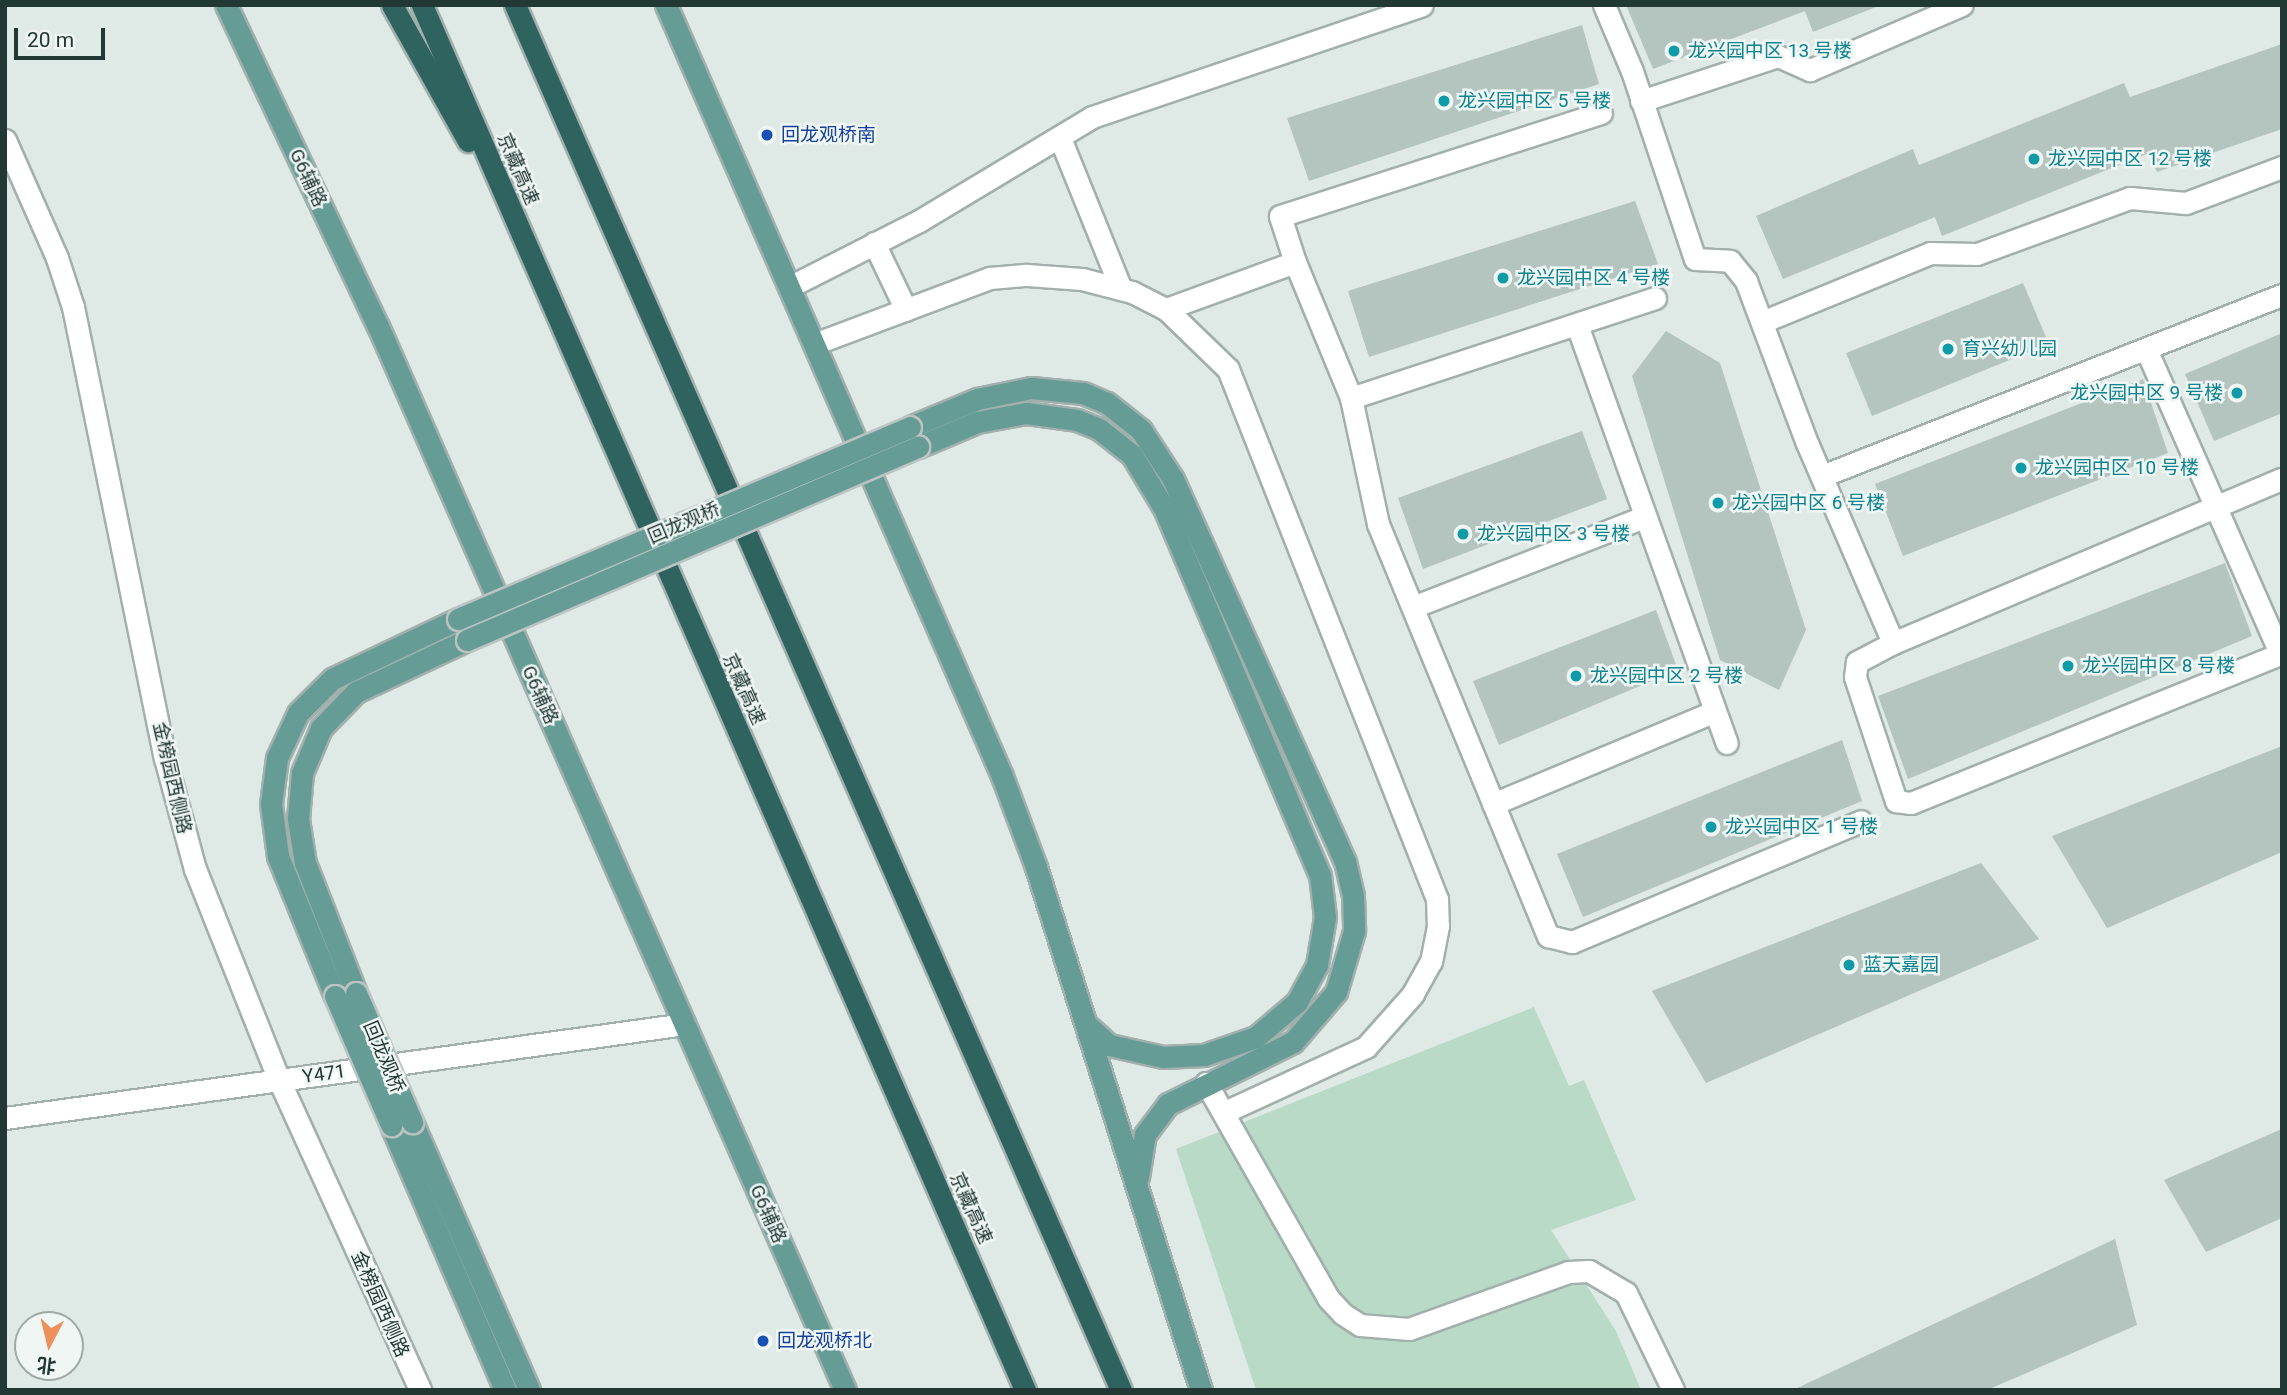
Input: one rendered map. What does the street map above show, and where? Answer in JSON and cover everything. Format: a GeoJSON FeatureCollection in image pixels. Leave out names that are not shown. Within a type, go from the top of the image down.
{"type":"FeatureCollection","features":[{"type":"Feature","properties":{"kind":"highway"},"geometry":{"type":"LineString","coordinates":[[392,5],[524,242]]}},
{"type":"Feature","properties":{"kind":"highway","name":"京藏高速"},"geometry":{"type":"LineString","coordinates":[[422,5],[1026,1390]]}},
{"type":"Feature","properties":{"kind":"highway"},"geometry":{"type":"LineString","coordinates":[[514,5],[1121,1390]]}},
{"type":"Feature","properties":{"kind":"highway"},"geometry":{"type":"LineString","coordinates":[[604,208],[841,751]]}},
{"type":"Feature","properties":{"kind":"main road","name":"G6辅路"},"geometry":{"type":"LineString","coordinates":[[226,5],[378,326],[845,1390]]}},
{"type":"Feature","properties":{"kind":"main road"},"geometry":{"type":"LineString","coordinates":[[666,5],[1002,776],[1036,867],[1201,1390]]}},
{"type":"Feature","properties":{"kind":"main road","name":"回龙观桥"},"geometry":{"type":"LineString","coordinates":[[505,1390],[335,996],[278,856],[271,804],[277,758],[298,713],[332,679],[458,619],[910,427],[1006,391],[1031,388],[1083,393],[1126,416],[1147,438],[1185,504],[1345,861],[1355,914],[1345,972],[1309,1029],[1272,1054],[1206,1083],[1168,1104],[1145,1134],[1138,1173],[1142,1206]]}},
{"type":"Feature","properties":{"kind":"main road","name":"回龙观桥"},"geometry":{"type":"LineString","coordinates":[[529,1390],[356,993],[305,863],[298,819],[302,773],[321,728],[356,692],[467,639],[976,422],[1026,413],[1077,420],[1099,429],[1132,455],[1164,508],[1320,875],[1325,917],[1317,965],[1297,1002],[1256,1037],[1204,1055],[1141,1055],[1101,1040],[1082,1013]]}},
{"type":"Feature","properties":{"kind":"street"},"geometry":{"type":"LineString","coordinates":[[789,287],[874,243],[1060,138],[1092,117],[1422,5]]}},
{"type":"Feature","properties":{"kind":"street"},"geometry":{"type":"LineString","coordinates":[[1604,5],[1641,101],[1695,259],[1730,261],[1746,281],[1822,477],[1893,643]]}},
{"type":"Feature","properties":{"kind":"street"},"geometry":{"type":"LineString","coordinates":[[1641,101],[1778,56],[1810,70],[1962,5]]}},
{"type":"Feature","properties":{"kind":"street"},"geometry":{"type":"LineString","coordinates":[[1601,113],[1280,216],[1295,262],[1351,398],[1378,524],[1548,936],[1572,942],[1861,821]]}},
{"type":"Feature","properties":{"kind":"street"},"geometry":{"type":"LineString","coordinates":[[1060,138],[1121,289]]}},
{"type":"Feature","properties":{"kind":"street","name":"金榜园西侧路"},"geometry":{"type":"LineString","coordinates":[[5,140],[57,258],[73,307],[178,814],[220,934],[279,1080],[419,1390]]}},
{"type":"Feature","properties":{"kind":"street"},"geometry":{"type":"LineString","coordinates":[[1762,322],[1930,253],[1977,254],[2130,198],[2186,203],[2282,167]]}},
{"type":"Feature","properties":{"kind":"street"},"geometry":{"type":"LineString","coordinates":[[874,243],[905,310]]}},
{"type":"Feature","properties":{"kind":"street"},"geometry":{"type":"LineString","coordinates":[[1166,309],[1295,262]]}},
{"type":"Feature","properties":{"kind":"street"},"geometry":{"type":"LineString","coordinates":[[814,344],[990,278],[1027,275],[1082,279],[1121,289],[1166,309],[1196,334],[1228,369],[1437,899],[1438,926],[1431,961],[1391,1024],[1366,1047],[1338,1064],[1225,1112]]}},
{"type":"Feature","properties":{"kind":"street"},"geometry":{"type":"LineString","coordinates":[[1822,477],[2282,295]]}},
{"type":"Feature","properties":{"kind":"street"},"geometry":{"type":"LineString","coordinates":[[1351,398],[1577,326],[1655,298]]}},
{"type":"Feature","properties":{"kind":"street"},"geometry":{"type":"LineString","coordinates":[[1577,326],[1713,712],[1727,743]]}},
{"type":"Feature","properties":{"kind":"street"},"geometry":{"type":"LineString","coordinates":[[2146,349],[2217,506],[2281,653],[1911,803],[1896,801],[1855,677],[1857,662],[1893,643],[2217,506],[2282,479]]}},
{"type":"Feature","properties":{"kind":"street"},"geometry":{"type":"LineString","coordinates":[[1413,607],[1644,517]]}},
{"type":"Feature","properties":{"kind":"street"},"geometry":{"type":"LineString","coordinates":[[1493,804],[1713,712]]}},
{"type":"Feature","properties":{"kind":"street","name":"Y471"},"geometry":{"type":"LineString","coordinates":[[5,1118],[685,1024]]}},
{"type":"Feature","properties":{"kind":"street"},"geometry":{"type":"LineString","coordinates":[[1206,1083],[1225,1112],[1328,1298],[1360,1325],[1409,1329],[1568,1272],[1589,1271],[1626,1293],[1673,1390]]}},
{"type":"Feature","properties":{"kind":"green space"},"geometry":{"type":"Polygon","coordinates":[[[1534,1007],[1569,1086],[1584,1080],[1636,1200],[1551,1230],[1616,1331],[1641,1390],[1256,1390],[1176,1149],[1534,1007]]]}},
{"type":"Feature","properties":{"kind":"building","name":"龙兴园中区 13 号楼"},"geometry":{"type":"Polygon","coordinates":[[[1626,5],[1876,7],[1813,32],[1805,11],[1653,69],[1626,5]]]}},
{"type":"Feature","properties":{"kind":"building","name":"龙兴园中区 5 号楼"},"geometry":{"type":"Polygon","coordinates":[[[1582,25],[1599,84],[1309,181],[1287,118],[1582,25]]]}},
{"type":"Feature","properties":{"kind":"building","name":"龙兴园中区 12 号楼"},"geometry":{"type":"Polygon","coordinates":[[[2282,44],[2282,129],[2157,172],[2149,153],[1942,236],[1935,217],[1783,279],[1756,216],[1913,149],[1919,165],[2124,83],[2130,97],[2282,44]]]}},
{"type":"Feature","properties":{"kind":"building","name":"龙兴园中区 4 号楼"},"geometry":{"type":"Polygon","coordinates":[[[1635,201],[1658,264],[1369,357],[1348,291],[1635,201]]]}},
{"type":"Feature","properties":{"kind":"building","name":"育兴幼儿园"},"geometry":{"type":"Polygon","coordinates":[[[2023,283],[2049,344],[1872,416],[1846,353],[2023,283]]]}},
{"type":"Feature","properties":{"kind":"building","name":"龙兴园中区 6 号楼"},"geometry":{"type":"Polygon","coordinates":[[[1666,331],[1720,363],[1806,630],[1779,690],[1720,660],[1632,376],[1666,331]]]}},
{"type":"Feature","properties":{"kind":"building","name":"龙兴园中区 9 号楼"},"geometry":{"type":"Polygon","coordinates":[[[2282,333],[2282,413],[2214,441],[2185,374],[2282,333]]]}},
{"type":"Feature","properties":{"kind":"building","name":"龙兴园中区 10 号楼"},"geometry":{"type":"Polygon","coordinates":[[[2143,379],[2168,453],[1903,556],[1875,484],[2143,379]]]}},
{"type":"Feature","properties":{"kind":"building","name":"龙兴园中区 3 号楼"},"geometry":{"type":"Polygon","coordinates":[[[1582,431],[1607,499],[1423,569],[1398,498],[1582,431]]]}},
{"type":"Feature","properties":{"kind":"building","name":"龙兴园中区 8 号楼"},"geometry":{"type":"Polygon","coordinates":[[[2225,563],[2252,636],[1908,779],[1878,696],[2225,563]]]}},
{"type":"Feature","properties":{"kind":"building","name":"龙兴园中区 2 号楼"},"geometry":{"type":"Polygon","coordinates":[[[1656,610],[1678,670],[1499,745],[1473,681],[1656,610]]]}},
{"type":"Feature","properties":{"kind":"building","name":"龙兴园中区 1 号楼"},"geometry":{"type":"Polygon","coordinates":[[[1842,740],[1862,801],[1583,917],[1557,854],[1842,740]]]}},
{"type":"Feature","properties":{"kind":"building"},"geometry":{"type":"Polygon","coordinates":[[[2282,746],[2282,852],[2107,928],[2052,836],[2282,746]]]}},
{"type":"Feature","properties":{"kind":"building","name":"蓝天嘉园"},"geometry":{"type":"Polygon","coordinates":[[[1981,863],[2039,939],[1706,1083],[1652,991],[1981,863]]]}},
{"type":"Feature","properties":{"kind":"building"},"geometry":{"type":"Polygon","coordinates":[[[2282,1129],[2282,1218],[2206,1252],[2164,1180],[2282,1129]]]}},
{"type":"Feature","properties":{"kind":"building"},"geometry":{"type":"Polygon","coordinates":[[[2115,1239],[2137,1325],[1987,1390],[1793,1390],[2115,1239]]]}},
{"type":"Feature","properties":{"kind":"place","name":"龙兴园中区 13 号楼"},"geometry":{"type":"Point","coordinates":[1674,51]}},
{"type":"Feature","properties":{"kind":"place","name":"龙兴园中区 5 号楼"},"geometry":{"type":"Point","coordinates":[1444,101]}},
{"type":"Feature","properties":{"kind":"place","name":"回龙观桥南"},"geometry":{"type":"Point","coordinates":[767,135]}},
{"type":"Feature","properties":{"kind":"place","name":"龙兴园中区 12 号楼"},"geometry":{"type":"Point","coordinates":[2034,159]}},
{"type":"Feature","properties":{"kind":"place","name":"龙兴园中区 4 号楼"},"geometry":{"type":"Point","coordinates":[1503,278]}},
{"type":"Feature","properties":{"kind":"place","name":"育兴幼儿园"},"geometry":{"type":"Point","coordinates":[1948,349]}},
{"type":"Feature","properties":{"kind":"place","name":"龙兴园中区 9 号楼"},"geometry":{"type":"Point","coordinates":[2237,393]}},
{"type":"Feature","properties":{"kind":"place","name":"龙兴园中区 10 号楼"},"geometry":{"type":"Point","coordinates":[2021,468]}},
{"type":"Feature","properties":{"kind":"place","name":"龙兴园中区 6 号楼"},"geometry":{"type":"Point","coordinates":[1718,503]}},
{"type":"Feature","properties":{"kind":"place","name":"龙兴园中区 3 号楼"},"geometry":{"type":"Point","coordinates":[1463,534]}},
{"type":"Feature","properties":{"kind":"place","name":"龙兴园中区 8 号楼"},"geometry":{"type":"Point","coordinates":[2068,666]}},
{"type":"Feature","properties":{"kind":"place","name":"龙兴园中区 2 号楼"},"geometry":{"type":"Point","coordinates":[1576,676]}},
{"type":"Feature","properties":{"kind":"place","name":"龙兴园中区 1 号楼"},"geometry":{"type":"Point","coordinates":[1711,827]}},
{"type":"Feature","properties":{"kind":"place","name":"蓝天嘉园"},"geometry":{"type":"Point","coordinates":[1849,965]}},
{"type":"Feature","properties":{"kind":"place","name":"回龙观桥北"},"geometry":{"type":"Point","coordinates":[763,1341]}}]}
